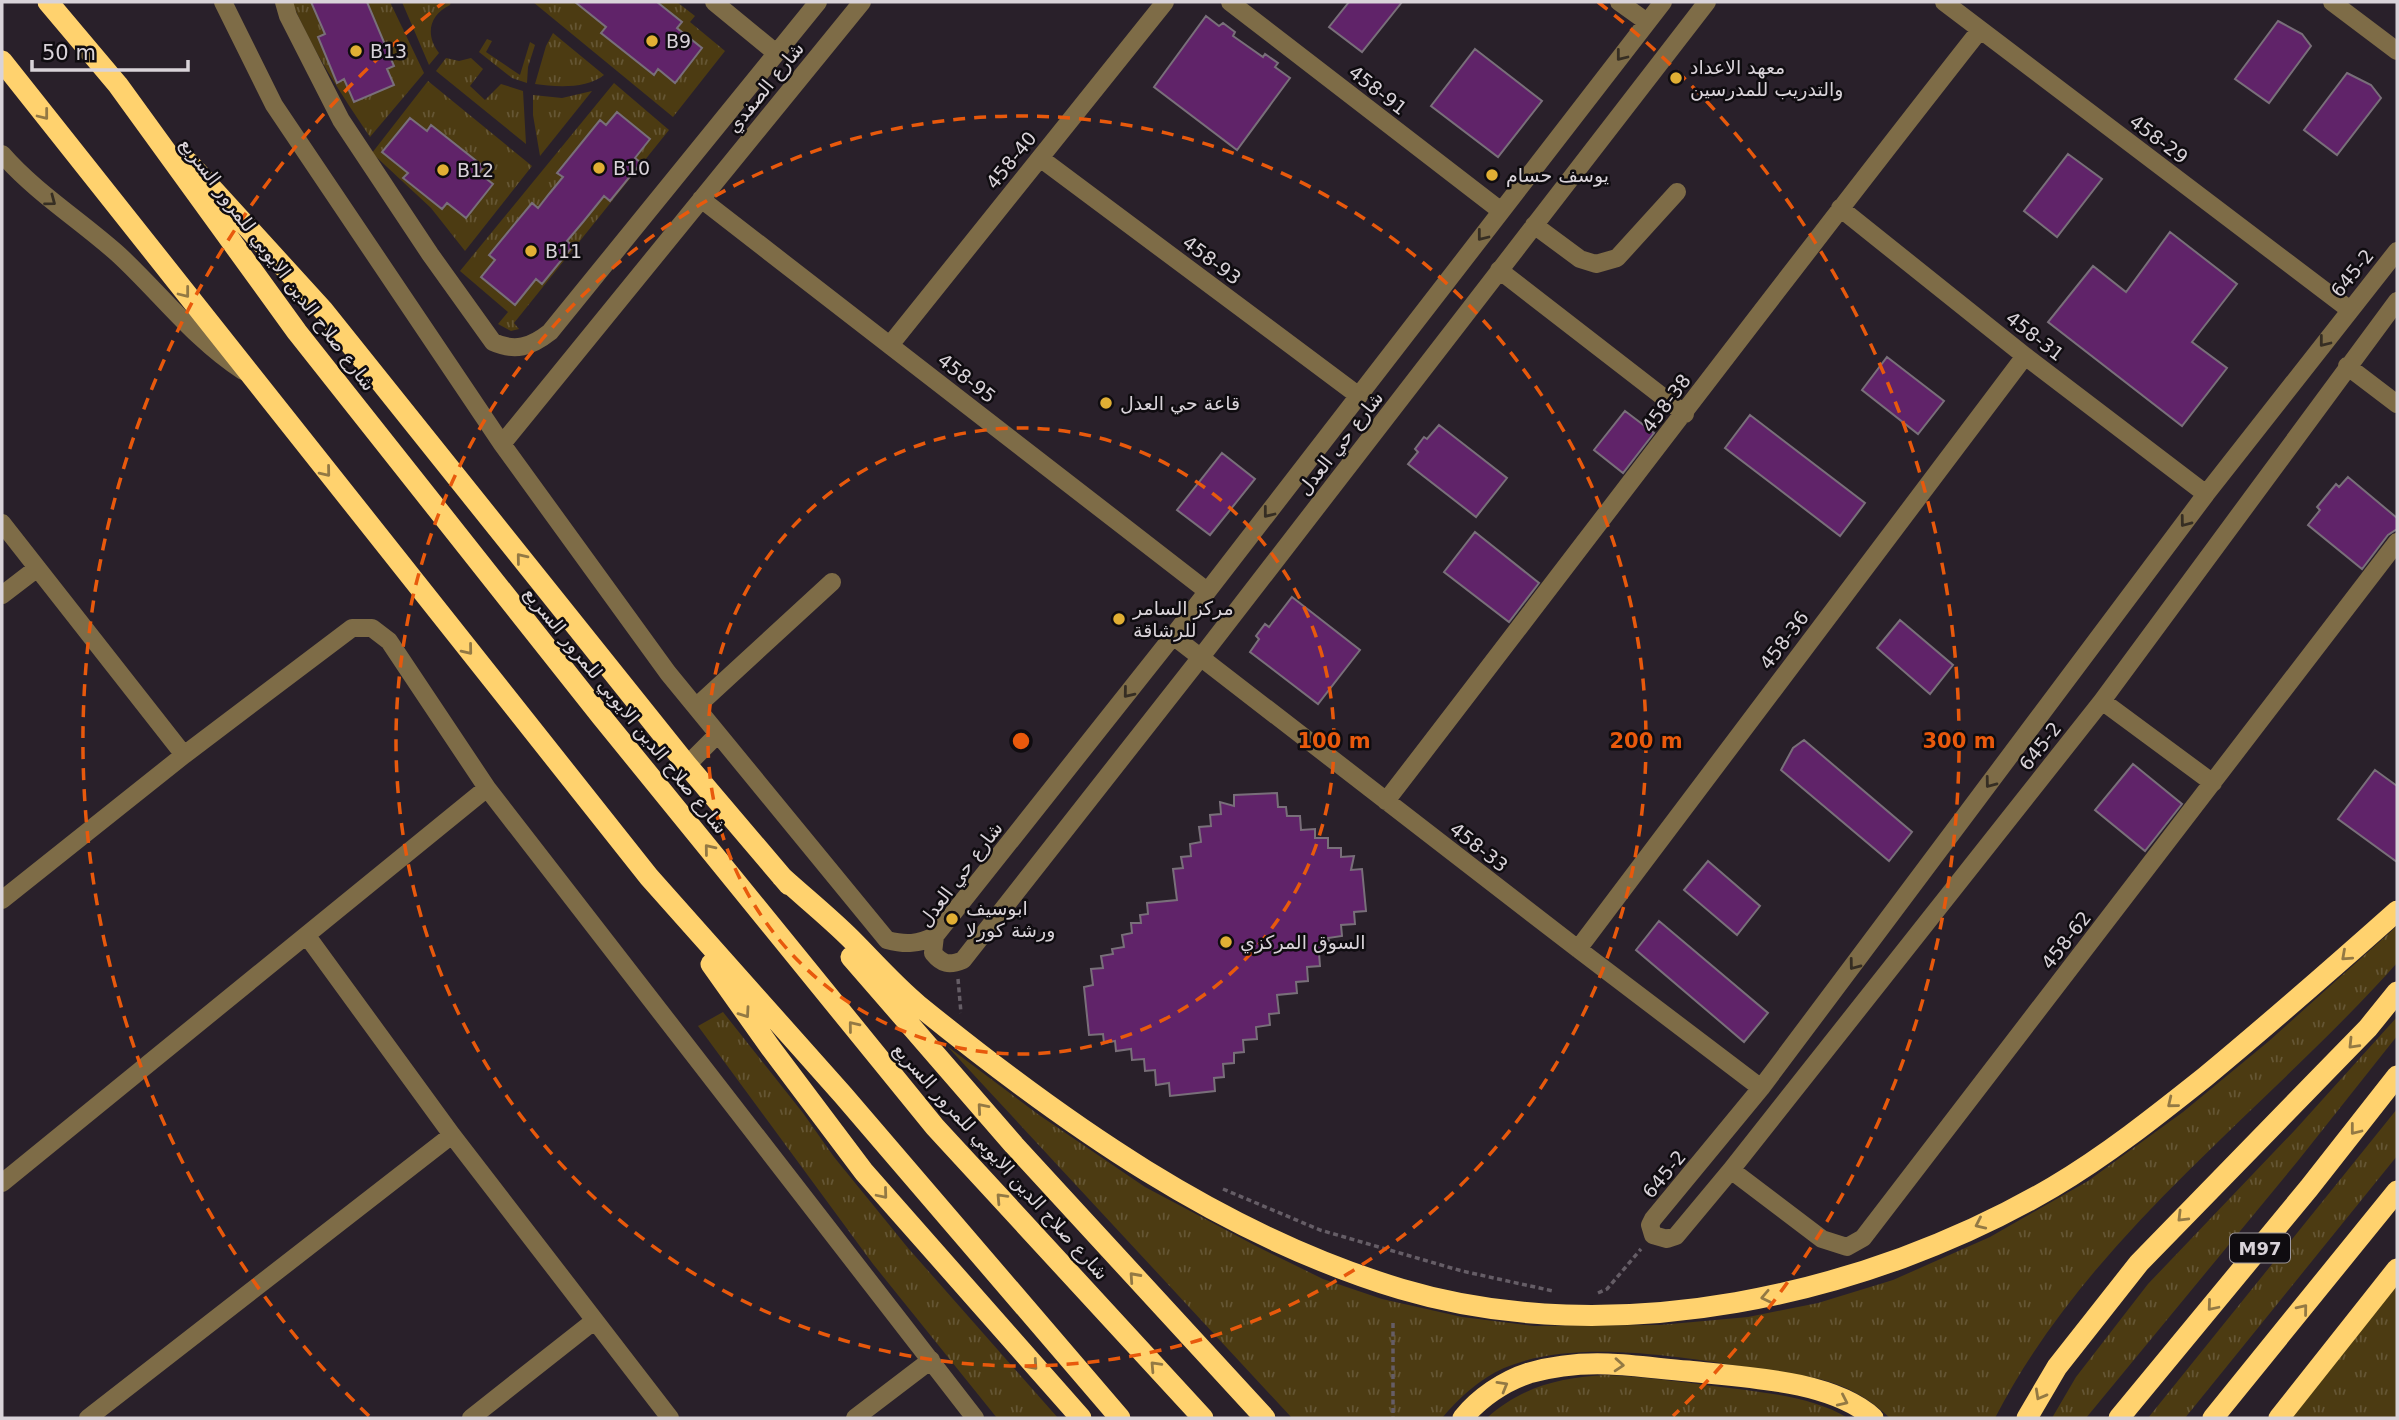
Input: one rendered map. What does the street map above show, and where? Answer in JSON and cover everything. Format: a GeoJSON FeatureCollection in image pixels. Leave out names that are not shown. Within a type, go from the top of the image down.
{"type":"FeatureCollection","features":[{"type":"Feature","properties":{"kind":"highway","name":"شارع صلاح الدين الايوبي للمرور السريع"},"geometry":{"type":"LineString","coordinates":[[48,2],[118,85],[297,332],[601,716],[935,1127],[1202,1417]]}},
{"type":"Feature","properties":{"kind":"highway"},"geometry":{"type":"LineString","coordinates":[[2,61],[649,877],[770,1047],[864,1172],[1081,1418]]}},
{"type":"Feature","properties":{"kind":"highway"},"geometry":{"type":"LineString","coordinates":[[118,85],[323,310],[687,765],[781,876],[1014,1145],[1265,1418]]}},
{"type":"Feature","properties":{"kind":"highway"},"geometry":{"type":"LineString","coordinates":[[781,876],[847,935],[914,1001],[1043,1102],[1097,1139],[1202,1203],[1331,1265],[1400,1289],[1445,1301],[1539,1314],[1656,1313],[1798,1291],[1894,1261],[2004,1213],[2053,1187],[2105,1154],[2163,1111],[2314,986],[2397,911]]}},
{"type":"Feature","properties":{"kind":"highway"},"geometry":{"type":"LineString","coordinates":[[649,877],[843,1095],[1120,1418]]}},
{"type":"Feature","properties":{"kind":"highway"},"geometry":{"type":"LineString","coordinates":[[2027,1418],[2057,1367],[2115,1291],[2168,1231],[2368,1028],[2397,992]]}},
{"type":"Feature","properties":{"kind":"highway","name":"M97"},"geometry":{"type":"LineString","coordinates":[[2119,1418],[2309,1188],[2397,1076]]}},
{"type":"Feature","properties":{"kind":"highway"},"geometry":{"type":"LineString","coordinates":[[2213,1418],[2397,1191]]}},
{"type":"Feature","properties":{"kind":"highway"},"geometry":{"type":"LineString","coordinates":[[2278,1418],[2397,1269]]}},
{"type":"Feature","properties":{"kind":"highway"},"geometry":{"type":"LineString","coordinates":[[1464,1418],[1481,1400],[1509,1381],[1551,1368],[1608,1364],[1788,1384],[1839,1398],[1873,1418]]}},
{"type":"Feature","properties":{"kind":"street"},"geometry":{"type":"LineString","coordinates":[[223,2],[274,105],[502,443],[660,662],[887,940],[911,944],[935,936]]}},
{"type":"Feature","properties":{"kind":"street"},"geometry":{"type":"LineString","coordinates":[[284,2],[288,16],[341,120],[430,254],[493,342],[506,348],[527,346],[550,332],[818,2]]}},
{"type":"Feature","properties":{"kind":"street"},"geometry":{"type":"LineString","coordinates":[[714,2],[776,53]]}},
{"type":"Feature","properties":{"kind":"street","name":"شارع الصفدي"},"geometry":{"type":"LineString","coordinates":[[502,443],[862,2]]}},
{"type":"Feature","properties":{"kind":"street","name":"458-40"},"geometry":{"type":"LineString","coordinates":[[890,345],[1165,2]]}},
{"type":"Feature","properties":{"kind":"street","name":"458-91"},"geometry":{"type":"LineString","coordinates":[[1230,2],[1502,211]]}},
{"type":"Feature","properties":{"kind":"street"},"geometry":{"type":"LineString","coordinates":[[1619,2],[1647,22]]}},
{"type":"Feature","properties":{"kind":"street","name":"شارع حي العدل"},"geometry":{"type":"LineString","coordinates":[[1662,2],[1174,636],[935,936],[933,953],[940,962],[952,965],[963,960],[1201,657],[1707,2]]}},
{"type":"Feature","properties":{"kind":"street","name":"458-29"},"geometry":{"type":"LineString","coordinates":[[1944,2],[2350,310]]}},
{"type":"Feature","properties":{"kind":"street"},"geometry":{"type":"LineString","coordinates":[[2332,2],[2397,51]]}},
{"type":"Feature","properties":{"kind":"street","name":"458-38"},"geometry":{"type":"LineString","coordinates":[[1386,801],[1685,414],[1840,208],[1980,30]]}},
{"type":"Feature","properties":{"kind":"street"},"geometry":{"type":"LineString","coordinates":[[2,154],[40,193],[117,254],[215,352],[250,376]]}},
{"type":"Feature","properties":{"kind":"street","name":"458-93"},"geometry":{"type":"LineString","coordinates":[[1040,158],[1359,396]]}},
{"type":"Feature","properties":{"kind":"street"},"geometry":{"type":"LineString","coordinates":[[1534,225],[1580,259],[1596,264],[1617,258],[1677,192]]}},
{"type":"Feature","properties":{"kind":"street","name":"458-95"},"geometry":{"type":"LineString","coordinates":[[701,198],[1207,591]]}},
{"type":"Feature","properties":{"kind":"street","name":"458-31"},"geometry":{"type":"LineString","coordinates":[[1840,208],[2025,356],[2206,494]]}},
{"type":"Feature","properties":{"kind":"street","name":"645-2"},"geometry":{"type":"LineString","coordinates":[[2397,250],[2206,494],[1748,1105],[1653,1219],[1650,1225],[1653,1235],[1667,1239],[1676,1236],[1731,1170],[2102,701],[2397,301]]}},
{"type":"Feature","properties":{"kind":"street"},"geometry":{"type":"LineString","coordinates":[[1499,270],[1685,414]]}},
{"type":"Feature","properties":{"kind":"street","name":"458-36"},"geometry":{"type":"LineString","coordinates":[[1578,950],[2025,356]]}},
{"type":"Feature","properties":{"kind":"street"},"geometry":{"type":"LineString","coordinates":[[2347,366],[2397,404]]}},
{"type":"Feature","properties":{"kind":"street"},"geometry":{"type":"LineString","coordinates":[[2,523],[184,755]]}},
{"type":"Feature","properties":{"kind":"street","name":"458-62"},"geometry":{"type":"LineString","coordinates":[[1731,1170],[1822,1239],[1847,1247],[1863,1238],[2397,542]]}},
{"type":"Feature","properties":{"kind":"street"},"geometry":{"type":"LineString","coordinates":[[2,595],[36,569]]}},
{"type":"Feature","properties":{"kind":"street"},"geometry":{"type":"LineString","coordinates":[[696,707],[832,582]]}},
{"type":"Feature","properties":{"kind":"street"},"geometry":{"type":"LineString","coordinates":[[2,900],[184,755],[352,628],[372,628],[389,641],[487,788],[975,1418]]}},
{"type":"Feature","properties":{"kind":"street","name":"458-33"},"geometry":{"type":"LineString","coordinates":[[1174,636],[1578,950],[1761,1088]]}},
{"type":"Feature","properties":{"kind":"street"},"geometry":{"type":"LineString","coordinates":[[2102,701],[2213,783]]}},
{"type":"Feature","properties":{"kind":"street"},"geometry":{"type":"LineString","coordinates":[[687,765],[718,734]]}},
{"type":"Feature","properties":{"kind":"street"},"geometry":{"type":"LineString","coordinates":[[2,1183],[487,788]]}},
{"type":"Feature","properties":{"kind":"street"},"geometry":{"type":"LineString","coordinates":[[307,936],[452,1135],[670,1418]]}},
{"type":"Feature","properties":{"kind":"street"},"geometry":{"type":"LineString","coordinates":[[1748,1105],[1770,1121]]}},
{"type":"Feature","properties":{"kind":"street"},"geometry":{"type":"LineString","coordinates":[[88,1418],[452,1135]]}},
{"type":"Feature","properties":{"kind":"street"},"geometry":{"type":"LineString","coordinates":[[471,1418],[594,1321]]}},
{"type":"Feature","properties":{"kind":"street"},"geometry":{"type":"LineString","coordinates":[[855,1418],[931,1360]]}},
{"type":"Feature","properties":{"kind":"path"},"geometry":{"type":"LineString","coordinates":[[963,960],[957,992],[964,1022]]}},
{"type":"Feature","properties":{"kind":"path"},"geometry":{"type":"LineString","coordinates":[[1218,1187],[1320,1230],[1462,1271],[1565,1294]]}},
{"type":"Feature","properties":{"kind":"path"},"geometry":{"type":"LineString","coordinates":[[1595,1295],[1607,1289],[1653,1235]]}},
{"type":"Feature","properties":{"kind":"path"},"geometry":{"type":"LineString","coordinates":[[1393,1323],[1393,1418]]}},
{"type":"Feature","properties":{"kind":"green space"},"geometry":{"type":"Polygon","coordinates":[[[292,2],[390,2],[424,73],[370,137],[318,54],[292,2]]]}},
{"type":"Feature","properties":{"kind":"green space"},"geometry":{"type":"Polygon","coordinates":[[[402,2],[451,2],[437,14],[431,26],[432,39],[439,53],[429,65],[402,2]]]}},
{"type":"Feature","properties":{"kind":"green space"},"geometry":{"type":"Polygon","coordinates":[[[533,2],[677,2],[695,16],[690,22],[725,51],[673,117],[533,2]]]}},
{"type":"Feature","properties":{"kind":"green space"},"geometry":{"type":"Polygon","coordinates":[[[553,33],[604,75],[580,85],[535,84],[546,46],[553,33]]]}},
{"type":"Feature","properties":{"kind":"green space"},"geometry":{"type":"Polygon","coordinates":[[[487,39],[492,41],[486,52],[520,75],[530,42],[535,45],[528,67],[527,83],[512,78],[479,52],[487,39]]]}},
{"type":"Feature","properties":{"kind":"green space"},"geometry":{"type":"Polygon","coordinates":[[[446,58],[459,61],[471,58],[483,69],[470,86],[485,100],[501,84],[523,91],[526,144],[436,71],[446,58]]]}},
{"type":"Feature","properties":{"kind":"green space"},"geometry":{"type":"Polygon","coordinates":[[[428,81],[532,166],[465,251],[431,208],[372,153],[428,81]]]}},
{"type":"Feature","properties":{"kind":"green space"},"geometry":{"type":"Polygon","coordinates":[[[614,83],[669,130],[514,323],[519,329],[511,331],[498,324],[508,312],[460,271],[614,83]]]}},
{"type":"Feature","properties":{"kind":"green space"},"geometry":{"type":"Polygon","coordinates":[[[592,91],[540,156],[533,115],[533,95],[562,98],[592,91]]]}},
{"type":"Feature","properties":{"kind":"green space"},"geometry":{"type":"Polygon","coordinates":[[[2397,926],[2397,963],[2128,1233],[2079,1291],[2034,1352],[1995,1418],[1890,1418],[1855,1392],[1820,1379],[1660,1355],[1594,1352],[1532,1359],[1504,1368],[1470,1390],[1442,1418],[1292,1418],[947,1046],[1039,1115],[1145,1187],[1323,1279],[1382,1299],[1462,1317],[1534,1326],[1660,1325],[1748,1317],[1818,1303],[1893,1280],[1990,1237],[2088,1181],[2183,1112],[2269,1041],[2397,926]]]}},
{"type":"Feature","properties":{"kind":"green space"},"geometry":{"type":"Polygon","coordinates":[[[723,1012],[908,1248],[1058,1418],[997,1418],[873,1264],[698,1026],[723,1012]]]}},
{"type":"Feature","properties":{"kind":"green space"},"geometry":{"type":"Polygon","coordinates":[[[2397,1017],[2397,1036],[2086,1418],[2052,1418],[2076,1377],[2148,1284],[2295,1130],[2397,1017]]]}},
{"type":"Feature","properties":{"kind":"green space"},"geometry":{"type":"Polygon","coordinates":[[[2397,1109],[2397,1156],[2185,1418],[2148,1418],[2397,1109]]]}},
{"type":"Feature","properties":{"kind":"green space"},"geometry":{"type":"Polygon","coordinates":[[[2397,1284],[2397,1418],[2290,1418],[2397,1284]]]}},
{"type":"Feature","properties":{"kind":"green space"},"geometry":{"type":"Polygon","coordinates":[[[1606,1375],[1747,1390],[1800,1399],[1848,1418],[1487,1418],[1528,1391],[1558,1381],[1606,1375]]]}},
{"type":"Feature","properties":{"kind":"building","name":"B13"},"geometry":{"type":"Polygon","coordinates":[[[311,2],[367,2],[394,66],[387,69],[394,85],[354,102],[344,79],[337,83],[318,37],[325,34],[311,2]]]}},
{"type":"Feature","properties":{"kind":"building","name":"B9"},"geometry":{"type":"Polygon","coordinates":[[[575,2],[657,2],[682,22],[677,28],[702,48],[675,83],[658,69],[654,75],[601,33],[606,27],[575,2]]]}},
{"type":"Feature","properties":{"kind":"building"},"geometry":{"type":"Polygon","coordinates":[[[1349,2],[1402,2],[1362,52],[1329,27],[1349,2]]]}},
{"type":"Feature","properties":{"kind":"building"},"geometry":{"type":"Polygon","coordinates":[[[1206,16],[1219,26],[1223,23],[1235,32],[1233,36],[1263,57],[1265,54],[1278,63],[1275,67],[1290,78],[1237,150],[1154,87],[1206,16]]]}},
{"type":"Feature","properties":{"kind":"building"},"geometry":{"type":"Polygon","coordinates":[[[2278,21],[2302,34],[2311,46],[2269,103],[2235,79],[2278,21]]]}},
{"type":"Feature","properties":{"kind":"building"},"geometry":{"type":"Polygon","coordinates":[[[1475,49],[1542,101],[1498,157],[1431,106],[1475,49]]]}},
{"type":"Feature","properties":{"kind":"building"},"geometry":{"type":"Polygon","coordinates":[[[2347,73],[2371,85],[2381,98],[2337,155],[2304,130],[2347,73]]]}},
{"type":"Feature","properties":{"kind":"building"},"geometry":{"type":"Polygon","coordinates":[[[617,112],[650,139],[635,158],[641,163],[610,201],[604,196],[567,241],[573,246],[542,284],[536,279],[515,305],[481,277],[495,260],[489,255],[532,203],[538,208],[563,177],[557,173],[600,120],[606,125],[617,112]]]}},
{"type":"Feature","properties":{"kind":"building","name":"B12"},"geometry":{"type":"Polygon","coordinates":[[[410,118],[427,131],[431,125],[484,167],[479,173],[493,184],[466,218],[447,203],[442,209],[403,178],[408,173],[382,152],[410,118]]]}},
{"type":"Feature","properties":{"kind":"building"},"geometry":{"type":"Polygon","coordinates":[[[2068,154],[2102,179],[2057,237],[2024,211],[2068,154]]]}},
{"type":"Feature","properties":{"kind":"building"},"geometry":{"type":"Polygon","coordinates":[[[2170,232],[2237,284],[2192,342],[2227,368],[2182,426],[2048,322],[2093,266],[2126,292],[2170,232]]]}},
{"type":"Feature","properties":{"kind":"building"},"geometry":{"type":"Polygon","coordinates":[[[1887,357],[1944,401],[1918,434],[1862,390],[1887,357]]]}},
{"type":"Feature","properties":{"kind":"building"},"geometry":{"type":"Polygon","coordinates":[[[1625,411],[1654,433],[1623,473],[1594,450],[1625,411]]]}},
{"type":"Feature","properties":{"kind":"building"},"geometry":{"type":"Polygon","coordinates":[[[1750,415],[1865,503],[1840,536],[1725,448],[1750,415]]]}},
{"type":"Feature","properties":{"kind":"building"},"geometry":{"type":"Polygon","coordinates":[[[1439,425],[1507,478],[1476,517],[1408,464],[1418,452],[1415,449],[1424,437],[1427,439],[1439,425]]]}},
{"type":"Feature","properties":{"kind":"building"},"geometry":{"type":"Polygon","coordinates":[[[1222,453],[1255,479],[1210,535],[1177,510],[1222,453]]]}},
{"type":"Feature","properties":{"kind":"building"},"geometry":{"type":"Polygon","coordinates":[[[2348,477],[2397,518],[2397,529],[2388,535],[2362,569],[2308,525],[2320,510],[2317,507],[2336,484],[2339,487],[2348,477]]]}},
{"type":"Feature","properties":{"kind":"building"},"geometry":{"type":"Polygon","coordinates":[[[1475,532],[1539,583],[1509,622],[1444,572],[1475,532]]]}},
{"type":"Feature","properties":{"kind":"building"},"geometry":{"type":"Polygon","coordinates":[[[1292,597],[1360,650],[1318,704],[1250,652],[1259,639],[1256,636],[1265,624],[1269,627],[1292,597]]]}},
{"type":"Feature","properties":{"kind":"building"},"geometry":{"type":"Polygon","coordinates":[[[1900,620],[1953,665],[1930,694],[1877,648],[1900,620]]]}},
{"type":"Feature","properties":{"kind":"building"},"geometry":{"type":"Polygon","coordinates":[[[1804,740],[1912,832],[1889,861],[1781,770],[1793,748],[1804,740]]]}},
{"type":"Feature","properties":{"kind":"building"},"geometry":{"type":"Polygon","coordinates":[[[2133,764],[2182,804],[2145,851],[2095,810],[2133,764]]]}},
{"type":"Feature","properties":{"kind":"building"},"geometry":{"type":"Polygon","coordinates":[[[2375,770],[2397,786],[2397,862],[2338,819],[2375,770]]]}},
{"type":"Feature","properties":{"kind":"building","name":"السوق المركزي"},"geometry":{"type":"Polygon","coordinates":[[[1277,793],[1278,807],[1286,807],[1287,816],[1300,816],[1301,830],[1315,829],[1315,838],[1328,838],[1328,848],[1341,848],[1341,857],[1354,856],[1351,870],[1362,869],[1366,911],[1354,912],[1355,924],[1341,925],[1342,936],[1328,938],[1333,951],[1319,953],[1320,966],[1307,967],[1308,981],[1296,982],[1297,993],[1277,995],[1279,1013],[1269,1014],[1270,1025],[1256,1027],[1257,1039],[1243,1040],[1244,1052],[1234,1053],[1234,1063],[1223,1064],[1224,1077],[1214,1078],[1215,1091],[1170,1096],[1169,1083],[1156,1085],[1155,1070],[1145,1071],[1144,1059],[1132,1060],[1131,1049],[1116,1051],[1115,1041],[1104,1043],[1103,1034],[1089,1035],[1084,987],[1093,985],[1091,969],[1103,968],[1101,956],[1113,954],[1112,949],[1124,947],[1122,935],[1132,933],[1131,923],[1141,923],[1140,915],[1148,914],[1147,903],[1177,900],[1173,869],[1183,868],[1181,857],[1191,856],[1190,844],[1201,842],[1199,827],[1211,826],[1210,815],[1221,814],[1220,802],[1234,806],[1234,795],[1277,793]]]}},
{"type":"Feature","properties":{"kind":"building"},"geometry":{"type":"Polygon","coordinates":[[[1708,861],[1760,906],[1737,935],[1684,890],[1708,861]]]}},
{"type":"Feature","properties":{"kind":"building"},"geometry":{"type":"Polygon","coordinates":[[[1659,921],[1768,1013],[1744,1042],[1636,950],[1659,921]]]}},
{"type":"Feature","properties":{"kind":"place","name":"B9"},"geometry":{"type":"Point","coordinates":[652,41]}},
{"type":"Feature","properties":{"kind":"place","name":"B13"},"geometry":{"type":"Point","coordinates":[356,51]}},
{"type":"Feature","properties":{"kind":"place","name":"معهد الاعداد والتدريب للمدرسين"},"geometry":{"type":"Point","coordinates":[1676,78]}},
{"type":"Feature","properties":{"kind":"place","name":"B10"},"geometry":{"type":"Point","coordinates":[599,168]}},
{"type":"Feature","properties":{"kind":"place","name":"B12"},"geometry":{"type":"Point","coordinates":[443,170]}},
{"type":"Feature","properties":{"kind":"place","name":"يوسف حسام"},"geometry":{"type":"Point","coordinates":[1492,175]}},
{"type":"Feature","properties":{"kind":"place","name":"B11"},"geometry":{"type":"Point","coordinates":[531,251]}},
{"type":"Feature","properties":{"kind":"place","name":"قاعة حي العدل"},"geometry":{"type":"Point","coordinates":[1106,403]}},
{"type":"Feature","properties":{"kind":"place","name":"مركز السامر للرشاقة"},"geometry":{"type":"Point","coordinates":[1119,619]}},
{"type":"Feature","properties":{"kind":"place","name":"ابوسيف ورشة كورلا"},"geometry":{"type":"Point","coordinates":[952,919]}},
{"type":"Feature","properties":{"kind":"place","name":"السوق المركزي"},"geometry":{"type":"Point","coordinates":[1226,942]}}]}
